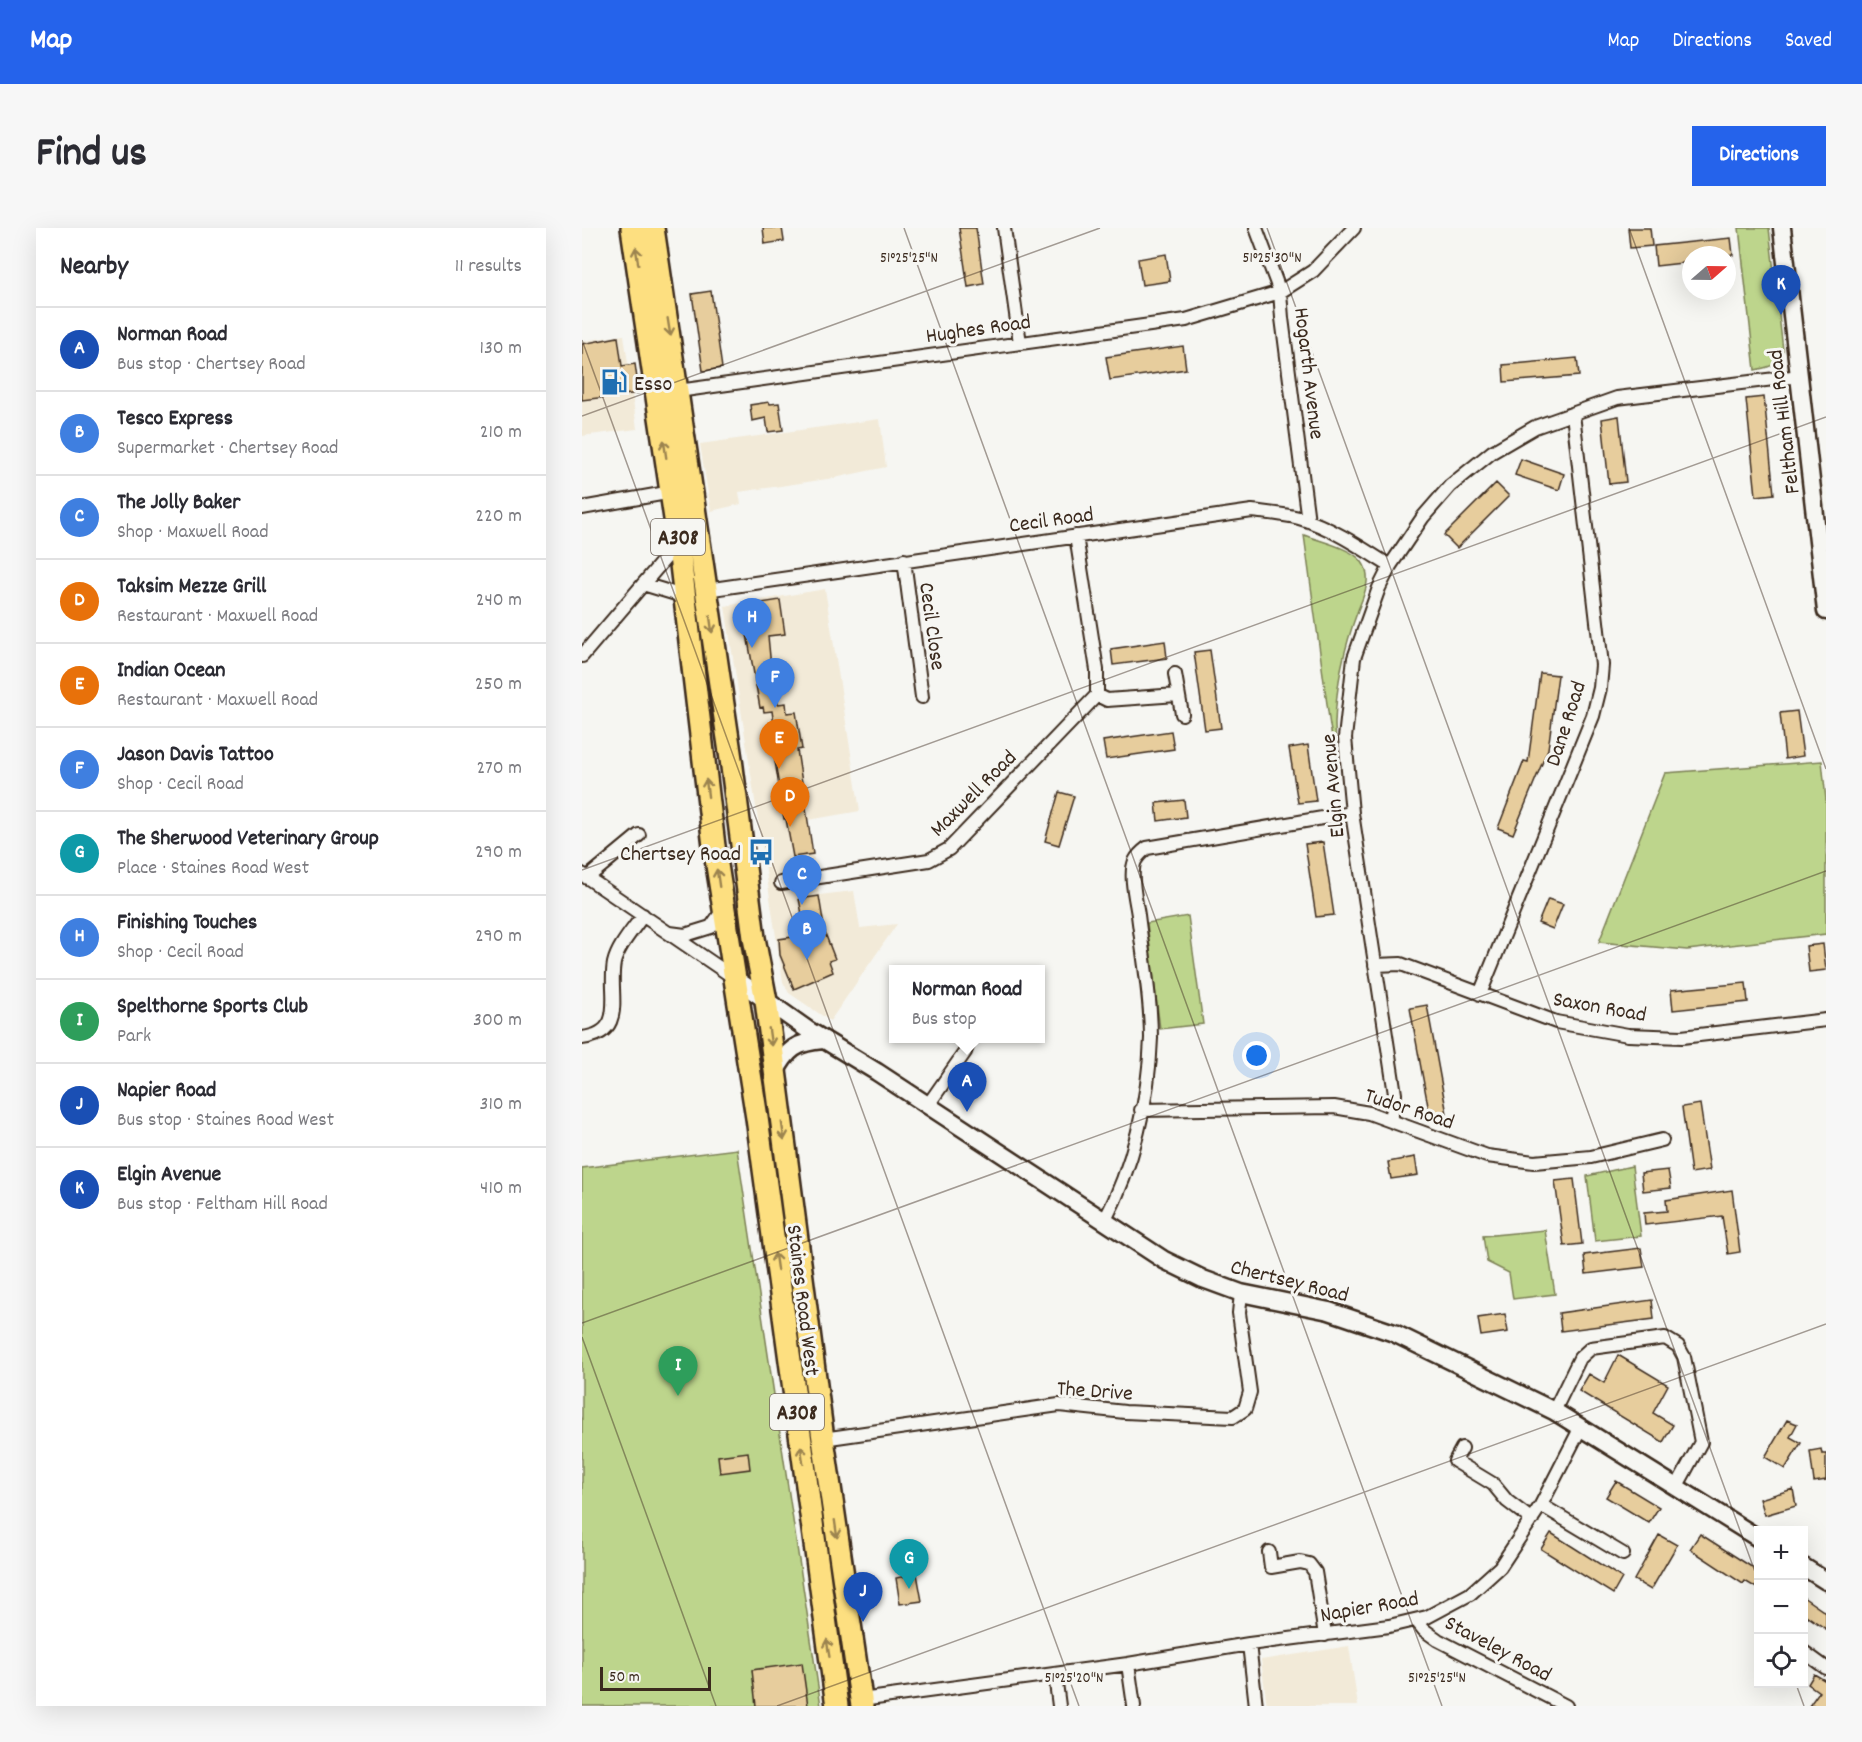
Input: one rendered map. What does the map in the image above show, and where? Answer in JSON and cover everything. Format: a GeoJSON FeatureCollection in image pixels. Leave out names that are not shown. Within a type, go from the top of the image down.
{"type":"FeatureCollection","features":[{"type":"Feature","properties":{"kind":"highway","name":"A308"},"geometry":{"type":"LineString","coordinates":[[632,228],[672,492],[723,909],[733,977],[746,1040],[837,1706]]}},
{"type":"Feature","properties":{"kind":"highway","name":"A308"},"geometry":{"type":"LineString","coordinates":[[654,228],[731,759],[754,938],[766,1000]]}},
{"type":"Feature","properties":{"kind":"highway"},"geometry":{"type":"LineString","coordinates":[[733,977],[746,960],[754,938]]}},
{"type":"Feature","properties":{"kind":"highway"},"geometry":{"type":"LineString","coordinates":[[746,1040],[756,1009],[766,1000]]}},
{"type":"Feature","properties":{"kind":"highway","name":"Staines Road West"},"geometry":{"type":"LineString","coordinates":[[766,1000],[861,1703]]}},
{"type":"Feature","properties":{"kind":"street"},"geometry":{"type":"LineString","coordinates":[[1004,228],[1020,343]]}},
{"type":"Feature","properties":{"kind":"street"},"geometry":{"type":"LineString","coordinates":[[1256,228],[1280,292]]}},
{"type":"Feature","properties":{"kind":"street","name":"Hogarth Avenue"},"geometry":{"type":"LineString","coordinates":[[1308,521],[1280,292],[1314,271],[1354,228]]}},
{"type":"Feature","properties":{"kind":"street","name":"Feltham Hill Road"},"geometry":{"type":"LineString","coordinates":[[1782,228],[1826,611]]}},
{"type":"Feature","properties":{"kind":"street","name":"Hughes Road"},"geometry":{"type":"LineString","coordinates":[[678,391],[1186,320],[1280,292]]}},
{"type":"Feature","properties":{"kind":"street","name":"Elgin Avenue"},"geometry":{"type":"LineString","coordinates":[[1391,1121],[1395,1094],[1352,813],[1345,738],[1354,658],[1379,588],[1390,566],[1423,518],[1450,486],[1492,452],[1535,427],[1617,398],[1800,376]]}},
{"type":"Feature","properties":{"kind":"street","name":"Dane Road"},"geometry":{"type":"LineString","coordinates":[[1480,994],[1593,716],[1600,688],[1602,665],[1573,414]]}},
{"type":"Feature","properties":{"kind":"street"},"geometry":{"type":"LineString","coordinates":[[582,508],[672,492]]}},
{"type":"Feature","properties":{"kind":"street","name":"Cecil Road"},"geometry":{"type":"LineString","coordinates":[[706,590],[1252,511],[1308,521],[1357,544],[1390,566]]}},
{"type":"Feature","properties":{"kind":"street"},"geometry":{"type":"LineString","coordinates":[[1076,536],[1098,670],[1097,695],[1107,700],[1177,695]]}},
{"type":"Feature","properties":{"kind":"street"},"geometry":{"type":"LineString","coordinates":[[582,656],[668,555],[678,539]]}},
{"type":"Feature","properties":{"kind":"street","name":"Cecil Close"},"geometry":{"type":"LineString","coordinates":[[904,560],[922,697]]}},
{"type":"Feature","properties":{"kind":"street"},"geometry":{"type":"LineString","coordinates":[[643,584],[676,594],[685,603]]}},
{"type":"Feature","properties":{"kind":"street"},"geometry":{"type":"LineString","coordinates":[[1174,674],[1182,714]]}},
{"type":"Feature","properties":{"kind":"street","name":"Maxwell Road"},"geometry":{"type":"LineString","coordinates":[[781,883],[929,860],[949,849],[1097,695]]}},
{"type":"Feature","properties":{"kind":"street"},"geometry":{"type":"LineString","coordinates":[[1104,1222],[1116,1198],[1134,1143],[1151,1037],[1147,983],[1133,882],[1135,861],[1147,848],[1352,813]]}},
{"type":"Feature","properties":{"kind":"street"},"geometry":{"type":"LineString","coordinates":[[639,835],[585,876],[733,977]]}},
{"type":"Feature","properties":{"kind":"street"},"geometry":{"type":"LineString","coordinates":[[669,933],[685,934],[711,927],[723,909]]}},
{"type":"Feature","properties":{"kind":"street"},"geometry":{"type":"LineString","coordinates":[[582,1038],[601,1032],[609,1024],[614,1011],[615,961],[622,945],[643,915]]}},
{"type":"Feature","properties":{"kind":"street","name":"Saxon Road"},"geometry":{"type":"LineString","coordinates":[[1375,965],[1401,964],[1556,1022],[1628,1035],[1682,1036],[1826,1020]]}},
{"type":"Feature","properties":{"kind":"street","name":"Chertsey Road"},"geometry":{"type":"LineString","coordinates":[[733,977],[823,1040],[1164,1260],[1203,1279],[1241,1293],[1329,1311],[1394,1332],[1554,1411],[1754,1535]]}},
{"type":"Feature","properties":{"kind":"street"},"geometry":{"type":"LineString","coordinates":[[775,1073],[784,1056],[800,1043],[823,1040]]}},
{"type":"Feature","properties":{"kind":"street"},"geometry":{"type":"LineString","coordinates":[[928,1106],[965,1052],[968,1043]]}},
{"type":"Feature","properties":{"kind":"street","name":"Tudor Road"},"geometry":{"type":"LineString","coordinates":[[1141,1110],[1334,1107],[1369,1113],[1487,1156],[1534,1162],[1591,1157],[1662,1140]]}},
{"type":"Feature","properties":{"kind":"street","name":"The Drive"},"geometry":{"type":"LineString","coordinates":[[824,1438],[1059,1405],[1125,1412],[1233,1417],[1245,1409],[1250,1392],[1239,1313],[1241,1293]]}},
{"type":"Feature","properties":{"kind":"street"},"geometry":{"type":"LineString","coordinates":[[1554,1411],[1580,1358],[1591,1348],[1665,1338],[1678,1346],[1684,1357],[1701,1442],[1677,1486]]}},
{"type":"Feature","properties":{"kind":"street","name":"Napier Road"},"geometry":{"type":"LineString","coordinates":[[861,1703],[1249,1644],[1325,1635],[1427,1617],[1470,1594],[1500,1567],[1541,1505],[1581,1427]]}},
{"type":"Feature","properties":{"kind":"street"},"geometry":{"type":"LineString","coordinates":[[1462,1448],[1455,1461],[1493,1484],[1507,1501],[1532,1520]]}},
{"type":"Feature","properties":{"kind":"street"},"geometry":{"type":"LineString","coordinates":[[1541,1505],[1623,1554]]}},
{"type":"Feature","properties":{"kind":"street"},"geometry":{"type":"LineString","coordinates":[[1269,1552],[1271,1567],[1300,1562],[1309,1564],[1315,1572],[1325,1635]]}},
{"type":"Feature","properties":{"kind":"street"},"geometry":{"type":"LineString","coordinates":[[1808,1570],[1826,1581]]}},
{"type":"Feature","properties":{"kind":"street","name":"Staveley Road"},"geometry":{"type":"LineString","coordinates":[[1416,1620],[1424,1630],[1438,1640],[1566,1706]]}},
{"type":"Feature","properties":{"kind":"street"},"geometry":{"type":"LineString","coordinates":[[1249,1644],[1256,1706]]}},
{"type":"Feature","properties":{"kind":"street"},"geometry":{"type":"LineString","coordinates":[[1808,1655],[1826,1668]]}},
{"type":"Feature","properties":{"kind":"street"},"geometry":{"type":"LineString","coordinates":[[1128,1664],[1134,1706]]}},
{"type":"Feature","properties":{"kind":"street"},"geometry":{"type":"LineString","coordinates":[[1055,1675],[1059,1706]]}},
{"type":"Feature","properties":{"kind":"shaded area"},"geometry":{"type":"Polygon","coordinates":[[[624,335],[637,429],[582,436],[582,341],[624,335]]]}},
{"type":"Feature","properties":{"kind":"shaded area"},"geometry":{"type":"Polygon","coordinates":[[[880,419],[886,467],[834,478],[739,492],[741,504],[711,511],[700,444],[880,419]]]}},
{"type":"Feature","properties":{"kind":"shaded area"},"geometry":{"type":"Polygon","coordinates":[[[825,589],[860,811],[808,820],[819,895],[854,891],[860,928],[897,924],[830,1021],[789,993],[783,982],[725,606],[825,589]]]}},
{"type":"Feature","properties":{"kind":"shaded area"},"geometry":{"type":"Polygon","coordinates":[[[1349,1646],[1358,1706],[1267,1706],[1261,1660],[1349,1646]]]}},
{"type":"Feature","properties":{"kind":"green space"},"geometry":{"type":"Polygon","coordinates":[[[1739,228],[1769,228],[1783,350],[1776,363],[1755,370],[1739,228]]]}},
{"type":"Feature","properties":{"kind":"green space"},"geometry":{"type":"Polygon","coordinates":[[[1304,535],[1351,553],[1362,562],[1367,574],[1365,592],[1353,623],[1339,680],[1335,723],[1337,764],[1330,726],[1304,535]]]}},
{"type":"Feature","properties":{"kind":"green space"},"geometry":{"type":"Polygon","coordinates":[[[1822,761],[1826,800],[1826,934],[1687,950],[1599,942],[1665,773],[1822,761]]]}},
{"type":"Feature","properties":{"kind":"green space"},"geometry":{"type":"Polygon","coordinates":[[[1188,916],[1203,1024],[1160,1029],[1147,923],[1188,916]]]}},
{"type":"Feature","properties":{"kind":"green space"},"geometry":{"type":"Polygon","coordinates":[[[737,1149],[821,1706],[582,1706],[582,1168],[737,1149]]]}},
{"type":"Feature","properties":{"kind":"green space"},"geometry":{"type":"Polygon","coordinates":[[[1632,1166],[1641,1236],[1595,1241],[1587,1176],[1632,1166]]]}},
{"type":"Feature","properties":{"kind":"green space"},"geometry":{"type":"Polygon","coordinates":[[[1545,1230],[1555,1294],[1513,1299],[1509,1273],[1487,1262],[1483,1236],[1545,1230]]]}},
{"type":"Feature","properties":{"kind":"building"},"geometry":{"type":"Polygon","coordinates":[[[763,228],[782,228],[784,241],[765,244],[763,228]]]}},
{"type":"Feature","properties":{"kind":"building"},"geometry":{"type":"Polygon","coordinates":[[[959,228],[976,228],[984,284],[968,287],[959,228]]]}},
{"type":"Feature","properties":{"kind":"building"},"geometry":{"type":"Polygon","coordinates":[[[1628,228],[1650,228],[1652,246],[1630,248],[1628,228]]]}},
{"type":"Feature","properties":{"kind":"building"},"geometry":{"type":"Polygon","coordinates":[[[1731,238],[1732,246],[1682,246],[1682,263],[1656,266],[1654,246],[1731,238]]]}},
{"type":"Feature","properties":{"kind":"building"},"geometry":{"type":"Polygon","coordinates":[[[1166,254],[1170,281],[1142,285],[1138,259],[1166,254]]]}},
{"type":"Feature","properties":{"kind":"building"},"geometry":{"type":"Polygon","coordinates":[[[711,291],[722,368],[703,371],[692,294],[711,291]]]}},
{"type":"Feature","properties":{"kind":"building"},"geometry":{"type":"Polygon","coordinates":[[[618,337],[622,366],[635,364],[639,393],[582,400],[582,344],[618,337]]]}},
{"type":"Feature","properties":{"kind":"building"},"geometry":{"type":"Polygon","coordinates":[[[1183,346],[1186,369],[1110,380],[1106,357],[1183,346]]]}},
{"type":"Feature","properties":{"kind":"building"},"geometry":{"type":"Polygon","coordinates":[[[1577,358],[1579,376],[1504,382],[1503,365],[1577,358]]]}},
{"type":"Feature","properties":{"kind":"building"},"geometry":{"type":"Polygon","coordinates":[[[1764,397],[1774,494],[1756,496],[1746,399],[1764,397]]]}},
{"type":"Feature","properties":{"kind":"building"},"geometry":{"type":"Polygon","coordinates":[[[769,402],[770,404],[779,403],[783,430],[768,432],[766,418],[752,421],[750,405],[769,402]]]}},
{"type":"Feature","properties":{"kind":"building"},"geometry":{"type":"Polygon","coordinates":[[[1619,416],[1626,482],[1609,484],[1602,419],[1619,416]]]}},
{"type":"Feature","properties":{"kind":"building"},"geometry":{"type":"Polygon","coordinates":[[[1521,459],[1564,474],[1559,490],[1515,475],[1521,459]]]}},
{"type":"Feature","properties":{"kind":"building"},"geometry":{"type":"Polygon","coordinates":[[[1496,483],[1509,496],[1457,548],[1444,535],[1496,483]]]}},
{"type":"Feature","properties":{"kind":"building"},"geometry":{"type":"Polygon","coordinates":[[[780,600],[785,634],[768,636],[771,667],[778,704],[786,703],[787,713],[796,712],[802,749],[797,750],[813,854],[793,857],[786,819],[784,819],[775,761],[779,760],[772,711],[764,712],[763,707],[760,708],[742,606],[780,600]]]}},
{"type":"Feature","properties":{"kind":"building"},"geometry":{"type":"Polygon","coordinates":[[[1165,641],[1167,658],[1113,665],[1111,649],[1165,641]]]}},
{"type":"Feature","properties":{"kind":"building"},"geometry":{"type":"Polygon","coordinates":[[[1210,650],[1221,728],[1205,730],[1194,652],[1210,650]]]}},
{"type":"Feature","properties":{"kind":"building"},"geometry":{"type":"Polygon","coordinates":[[[1540,673],[1558,675],[1548,749],[1513,834],[1498,828],[1524,761],[1528,762],[1540,673]]]}},
{"type":"Feature","properties":{"kind":"building"},"geometry":{"type":"Polygon","coordinates":[[[1797,711],[1803,756],[1785,759],[1780,713],[1797,711]]]}},
{"type":"Feature","properties":{"kind":"building"},"geometry":{"type":"Polygon","coordinates":[[[1171,731],[1174,749],[1106,759],[1103,741],[1171,731]]]}},
{"type":"Feature","properties":{"kind":"building"},"geometry":{"type":"Polygon","coordinates":[[[1308,745],[1316,801],[1298,803],[1289,748],[1308,745]]]}},
{"type":"Feature","properties":{"kind":"building"},"geometry":{"type":"Polygon","coordinates":[[[1059,792],[1074,796],[1059,845],[1045,841],[1059,792]]]}},
{"type":"Feature","properties":{"kind":"building"},"geometry":{"type":"Polygon","coordinates":[[[1184,800],[1186,817],[1158,821],[1156,803],[1184,800]]]}},
{"type":"Feature","properties":{"kind":"building"},"geometry":{"type":"Polygon","coordinates":[[[1323,842],[1334,915],[1316,917],[1305,844],[1323,842]]]}},
{"type":"Feature","properties":{"kind":"building"},"geometry":{"type":"Polygon","coordinates":[[[819,896],[825,933],[835,959],[829,961],[833,972],[794,989],[780,955],[779,939],[806,935],[799,899],[819,896]]]}},
{"type":"Feature","properties":{"kind":"building"},"geometry":{"type":"Polygon","coordinates":[[[1548,899],[1563,904],[1553,929],[1538,923],[1548,899]]]}},
{"type":"Feature","properties":{"kind":"building"},"geometry":{"type":"Polygon","coordinates":[[[1823,944],[1826,970],[1809,972],[1806,946],[1823,944]]]}},
{"type":"Feature","properties":{"kind":"building"},"geometry":{"type":"Polygon","coordinates":[[[1746,983],[1748,1002],[1673,1010],[1671,990],[1746,983]]]}},
{"type":"Feature","properties":{"kind":"building"},"geometry":{"type":"Polygon","coordinates":[[[1427,1005],[1447,1114],[1430,1117],[1410,1008],[1427,1005]]]}},
{"type":"Feature","properties":{"kind":"building"},"geometry":{"type":"Polygon","coordinates":[[[1700,1104],[1710,1170],[1691,1173],[1682,1107],[1700,1104]]]}},
{"type":"Feature","properties":{"kind":"building"},"geometry":{"type":"Polygon","coordinates":[[[1415,1157],[1418,1175],[1391,1179],[1388,1162],[1415,1157]]]}},
{"type":"Feature","properties":{"kind":"building"},"geometry":{"type":"Polygon","coordinates":[[[1668,1170],[1671,1188],[1643,1191],[1641,1173],[1668,1170]]]}},
{"type":"Feature","properties":{"kind":"building"},"geometry":{"type":"Polygon","coordinates":[[[1574,1179],[1582,1244],[1564,1246],[1555,1181],[1574,1179]]]}},
{"type":"Feature","properties":{"kind":"building"},"geometry":{"type":"Polygon","coordinates":[[[1732,1190],[1740,1252],[1728,1254],[1722,1216],[1645,1225],[1644,1213],[1667,1211],[1666,1200],[1732,1190]]]}},
{"type":"Feature","properties":{"kind":"building"},"geometry":{"type":"Polygon","coordinates":[[[1641,1248],[1644,1267],[1586,1274],[1584,1255],[1641,1248]]]}},
{"type":"Feature","properties":{"kind":"building"},"geometry":{"type":"Polygon","coordinates":[[[1652,1300],[1654,1319],[1561,1331],[1559,1313],[1652,1300]]]}},
{"type":"Feature","properties":{"kind":"building"},"geometry":{"type":"Polygon","coordinates":[[[1505,1314],[1508,1332],[1481,1336],[1478,1318],[1505,1314]]]}},
{"type":"Feature","properties":{"kind":"building"},"geometry":{"type":"Polygon","coordinates":[[[1618,1355],[1668,1385],[1653,1413],[1673,1425],[1663,1442],[1579,1391],[1589,1374],[1604,1383],[1618,1355]]]}},
{"type":"Feature","properties":{"kind":"building"},"geometry":{"type":"Polygon","coordinates":[[[1787,1420],[1797,1424],[1790,1437],[1801,1443],[1785,1469],[1765,1457],[1787,1420]]]}},
{"type":"Feature","properties":{"kind":"building"},"geometry":{"type":"Polygon","coordinates":[[[1821,1449],[1822,1454],[1826,1454],[1826,1480],[1814,1482],[1810,1451],[1821,1449]]]}},
{"type":"Feature","properties":{"kind":"building"},"geometry":{"type":"Polygon","coordinates":[[[748,1452],[750,1469],[720,1473],[718,1456],[748,1452]]]}},
{"type":"Feature","properties":{"kind":"building"},"geometry":{"type":"Polygon","coordinates":[[[1616,1481],[1659,1507],[1649,1523],[1606,1497],[1616,1481]]]}},
{"type":"Feature","properties":{"kind":"building"},"geometry":{"type":"Polygon","coordinates":[[[1793,1489],[1796,1506],[1765,1515],[1760,1499],[1793,1489]]]}},
{"type":"Feature","properties":{"kind":"building"},"geometry":{"type":"Polygon","coordinates":[[[1551,1533],[1622,1578],[1613,1594],[1541,1549],[1551,1533]]]}},
{"type":"Feature","properties":{"kind":"building"},"geometry":{"type":"Polygon","coordinates":[[[1700,1534],[1754,1568],[1754,1587],[1745,1581],[1743,1584],[1690,1549],[1700,1534]]]}},
{"type":"Feature","properties":{"kind":"building"},"geometry":{"type":"Polygon","coordinates":[[[1659,1535],[1677,1545],[1651,1590],[1634,1580],[1659,1535]]]}},
{"type":"Feature","properties":{"kind":"building"},"geometry":{"type":"Polygon","coordinates":[[[917,1574],[922,1601],[900,1604],[896,1578],[917,1574]]]}},
{"type":"Feature","properties":{"kind":"building"},"geometry":{"type":"Polygon","coordinates":[[[1808,1600],[1826,1613],[1826,1629],[1808,1616],[1808,1600]]]}},
{"type":"Feature","properties":{"kind":"building"},"geometry":{"type":"Polygon","coordinates":[[[802,1663],[808,1706],[756,1706],[752,1670],[802,1663]]]}},
{"type":"Feature","properties":{"kind":"building"},"geometry":{"type":"Polygon","coordinates":[[[1814,1674],[1826,1681],[1826,1706],[1809,1706],[1819,1692],[1808,1684],[1814,1674]]]}},
{"type":"Feature","properties":{"kind":"place","name":"Elgin Avenue"},"geometry":{"type":"Point","coordinates":[1781,315]}},
{"type":"Feature","properties":{"kind":"place","name":"Esso"},"geometry":{"type":"Point","coordinates":[614,382]}},
{"type":"Feature","properties":{"kind":"place","name":"Finishing Touches"},"geometry":{"type":"Point","coordinates":[752,648]}},
{"type":"Feature","properties":{"kind":"place","name":"Jason Davis Tattoo"},"geometry":{"type":"Point","coordinates":[775,708]}},
{"type":"Feature","properties":{"kind":"place","name":"Indian Ocean"},"geometry":{"type":"Point","coordinates":[779,769]}},
{"type":"Feature","properties":{"kind":"place","name":"Taksim Mezze Grill"},"geometry":{"type":"Point","coordinates":[790,827]}},
{"type":"Feature","properties":{"kind":"place","name":"Chertsey Road"},"geometry":{"type":"Point","coordinates":[761,852]}},
{"type":"Feature","properties":{"kind":"place","name":"The Jolly Baker"},"geometry":{"type":"Point","coordinates":[802,905]}},
{"type":"Feature","properties":{"kind":"place","name":"Tesco Express"},"geometry":{"type":"Point","coordinates":[807,960]}},
{"type":"Feature","properties":{"kind":"place","name":"Norman Road"},"geometry":{"type":"Point","coordinates":[967,1112]}},
{"type":"Feature","properties":{"kind":"place","name":"Spelthorne Sports Club"},"geometry":{"type":"Point","coordinates":[678,1396]}},
{"type":"Feature","properties":{"kind":"place","name":"The Sherwood Veterinary Group"},"geometry":{"type":"Point","coordinates":[909,1589]}},
{"type":"Feature","properties":{"kind":"place","name":"Napier Road"},"geometry":{"type":"Point","coordinates":[863,1622]}}]}
